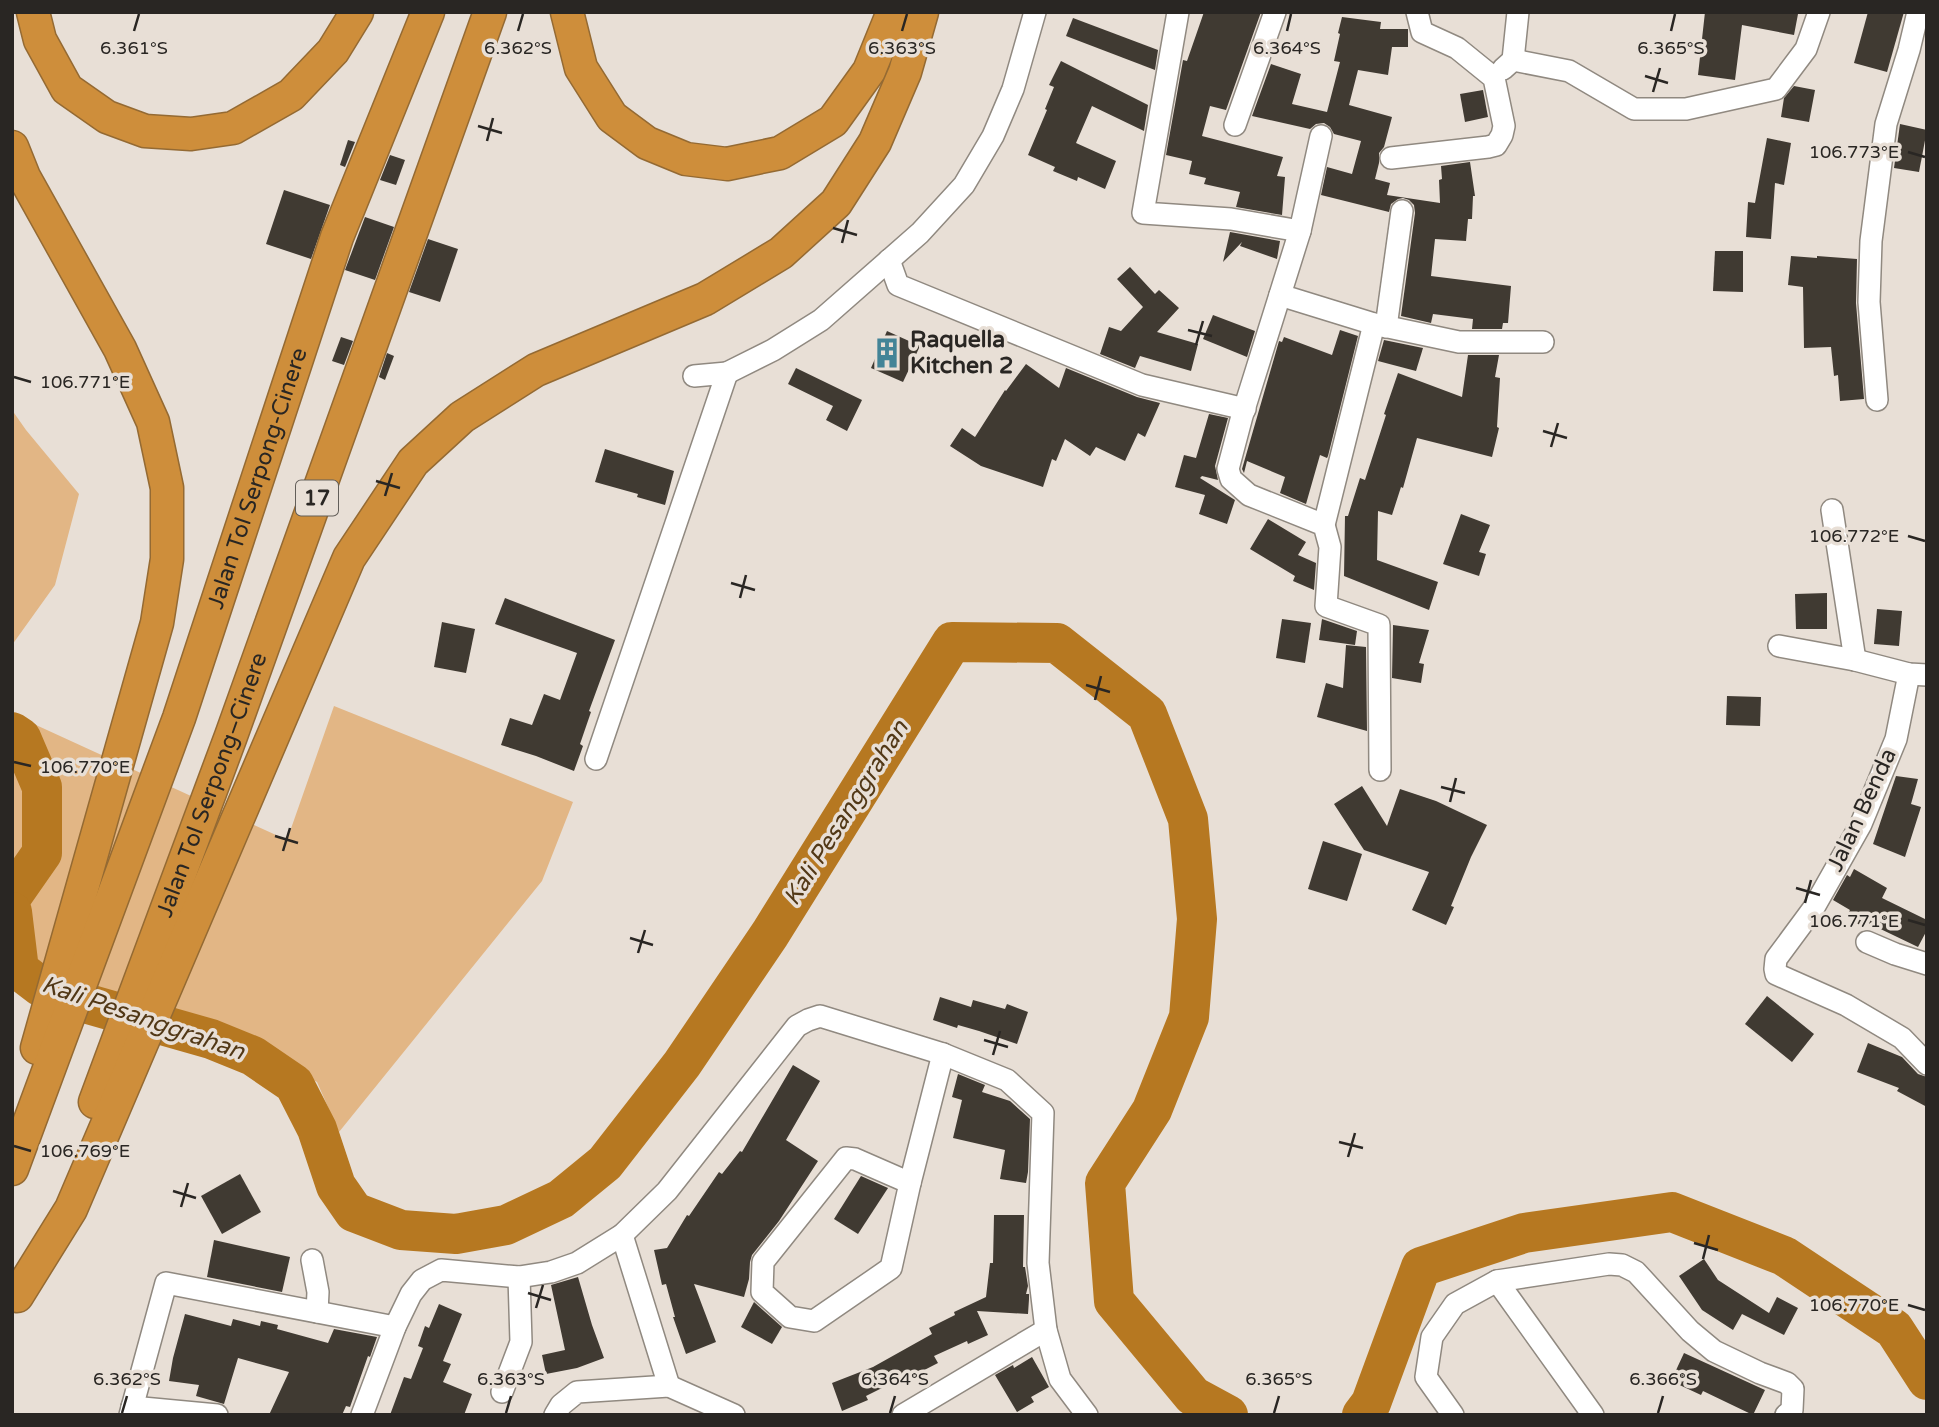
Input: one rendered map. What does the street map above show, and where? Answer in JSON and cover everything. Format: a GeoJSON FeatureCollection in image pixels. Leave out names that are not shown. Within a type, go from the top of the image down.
{"type":"FeatureCollection","features":[{"type":"Feature","properties":{"kind":"highway"},"geometry":{"type":"LineString","coordinates":[[33,12],[40,40],[67,89],[107,117],[145,131],[191,134],[233,128],[291,95],[333,51],[357,12]]}},
{"type":"Feature","properties":{"kind":"highway","name":"Jalan Tol Serpong-Cinere"},"geometry":{"type":"LineString","coordinates":[[12,1168],[179,718],[337,237],[428,12]]}},
{"type":"Feature","properties":{"kind":"highway","name":"Jalan Tol Serpong–Cinere"},"geometry":{"type":"LineString","coordinates":[[15,1302],[64,1207],[490,12]]}},
{"type":"Feature","properties":{"kind":"highway"},"geometry":{"type":"LineString","coordinates":[[567,12],[581,68],[612,117],[647,144],[686,159],[727,164],[780,153],[833,121],[869,71],[892,12]]}},
{"type":"Feature","properties":{"kind":"highway"},"geometry":{"type":"LineString","coordinates":[[64,1207],[268,749],[349,558],[414,462],[462,417],[536,370],[705,299],[781,253],[836,203],[875,142],[905,72],[922,12]]}},
{"type":"Feature","properties":{"kind":"highway"},"geometry":{"type":"LineString","coordinates":[[12,147],[24,177],[120,349],[153,422],[167,488],[167,559],[157,623],[12,1137]]}},
{"type":"Feature","properties":{"kind":"street"},"geometry":{"type":"LineString","coordinates":[[694,376],[727,373],[773,350],[821,320],[920,233],[964,185],[993,136],[1013,89],[1035,12]]}},
{"type":"Feature","properties":{"kind":"street"},"geometry":{"type":"LineString","coordinates":[[1178,12],[1143,213],[1231,219],[1300,231]]}},
{"type":"Feature","properties":{"kind":"street"},"geometry":{"type":"LineString","coordinates":[[1235,125],[1275,12]]}},
{"type":"Feature","properties":{"kind":"street"},"geometry":{"type":"LineString","coordinates":[[1391,158],[1488,148],[1496,145],[1504,126],[1494,78],[1457,48],[1422,32],[1417,12]]}},
{"type":"Feature","properties":{"kind":"street"},"geometry":{"type":"LineString","coordinates":[[1494,78],[1513,60],[1518,12]]}},
{"type":"Feature","properties":{"kind":"street"},"geometry":{"type":"LineString","coordinates":[[1513,60],[1569,71],[1634,109],[1686,108],[1776,89],[1805,49],[1819,12]]}},
{"type":"Feature","properties":{"kind":"street"},"geometry":{"type":"LineString","coordinates":[[1877,400],[1869,302],[1871,242],[1886,124],[1918,53],[1918,12]]}},
{"type":"Feature","properties":{"kind":"street"},"geometry":{"type":"LineString","coordinates":[[1321,136],[1300,231],[1228,469],[1231,479],[1249,495],[1324,525]]}},
{"type":"Feature","properties":{"kind":"street"},"geometry":{"type":"LineString","coordinates":[[1380,771],[1379,625],[1326,606],[1330,547],[1324,525],[1380,326],[1402,212]]}},
{"type":"Feature","properties":{"kind":"street"},"geometry":{"type":"LineString","coordinates":[[889,260],[898,285],[1142,385],[1245,409]]}},
{"type":"Feature","properties":{"kind":"street"},"geometry":{"type":"LineString","coordinates":[[1280,295],[1380,326],[1458,342],[1543,342]]}},
{"type":"Feature","properties":{"kind":"street"},"geometry":{"type":"LineString","coordinates":[[596,759],[727,373]]}},
{"type":"Feature","properties":{"kind":"street"},"geometry":{"type":"LineString","coordinates":[[1832,510],[1855,660]]}},
{"type":"Feature","properties":{"kind":"street","name":"Jalan Benda"},"geometry":{"type":"LineString","coordinates":[[1779,646],[1918,674],[1896,738],[1861,824],[1813,909],[1777,957],[1775,969],[1776,974],[1846,1005],[1902,1038],[1927,1064]]}},
{"type":"Feature","properties":{"kind":"street"},"geometry":{"type":"LineString","coordinates":[[1867,942],[1927,964]]}},
{"type":"Feature","properties":{"kind":"street"},"geometry":{"type":"LineString","coordinates":[[362,1415],[395,1327],[411,1294],[422,1280],[441,1270],[519,1277],[551,1272],[577,1263],[622,1235],[667,1191],[797,1026],[820,1016],[943,1054],[1007,1080],[1043,1113],[1038,1263],[1046,1331],[1060,1379],[1087,1415]]}},
{"type":"Feature","properties":{"kind":"street"},"geometry":{"type":"LineString","coordinates":[[910,1183],[855,1159],[846,1158],[763,1262],[762,1292],[790,1317],[814,1321],[891,1268],[943,1054]]}},
{"type":"Feature","properties":{"kind":"street"},"geometry":{"type":"LineString","coordinates":[[622,1235],[669,1386]]}},
{"type":"Feature","properties":{"kind":"street"},"geometry":{"type":"LineString","coordinates":[[312,1260],[318,1292],[317,1312]]}},
{"type":"Feature","properties":{"kind":"street"},"geometry":{"type":"LineString","coordinates":[[1453,1415],[1426,1377],[1432,1337],[1455,1304],[1497,1281],[1609,1264],[1622,1265],[1636,1272],[1690,1331],[1714,1350],[1760,1373],[1787,1382],[1793,1389],[1791,1410],[1786,1415]]}},
{"type":"Feature","properties":{"kind":"street"},"geometry":{"type":"LineString","coordinates":[[502,1392],[521,1342],[519,1277]]}},
{"type":"Feature","properties":{"kind":"street"},"geometry":{"type":"LineString","coordinates":[[1497,1281],[1593,1415]]}},
{"type":"Feature","properties":{"kind":"street"},"geometry":{"type":"LineString","coordinates":[[217,1415],[131,1411],[166,1283],[395,1327]]}},
{"type":"Feature","properties":{"kind":"street"},"geometry":{"type":"LineString","coordinates":[[903,1415],[1046,1331]]}},
{"type":"Feature","properties":{"kind":"street"},"geometry":{"type":"LineString","coordinates":[[555,1415],[561,1405],[577,1392],[669,1386],[734,1415]]}},
{"type":"Feature","properties":{"kind":"shaded area"},"geometry":{"type":"Polygon","coordinates":[[[12,410],[79,494],[55,585],[12,645],[12,410]]]}},
{"type":"Feature","properties":{"kind":"shaded area"},"geometry":{"type":"Polygon","coordinates":[[[334,706],[573,802],[542,881],[339,1132],[317,1082],[221,1029],[12,963],[12,714],[287,840],[334,706]]]}},
{"type":"Feature","properties":{"kind":"building"},"geometry":{"type":"Polygon","coordinates":[[[1204,12],[1261,12],[1226,110],[1210,106],[1202,136],[1283,157],[1277,176],[1285,177],[1282,215],[1236,207],[1240,192],[1204,184],[1206,178],[1189,174],[1192,161],[1166,155],[1183,60],[1187,61],[1204,12]]]}},
{"type":"Feature","properties":{"kind":"building"},"geometry":{"type":"Polygon","coordinates":[[[1705,12],[1798,14],[1794,35],[1742,25],[1735,80],[1698,75],[1705,12]]]}},
{"type":"Feature","properties":{"kind":"building"},"geometry":{"type":"Polygon","coordinates":[[[1868,12],[1904,12],[1887,72],[1854,63],[1868,12]]]}},
{"type":"Feature","properties":{"kind":"building"},"geometry":{"type":"Polygon","coordinates":[[[1342,17],[1381,22],[1380,29],[1408,29],[1408,47],[1392,47],[1388,75],[1358,70],[1349,105],[1392,117],[1384,147],[1379,153],[1375,179],[1390,183],[1387,195],[1440,203],[1441,166],[1470,162],[1475,196],[1472,219],[1468,219],[1466,241],[1435,239],[1431,276],[1511,286],[1508,323],[1503,323],[1502,329],[1472,329],[1473,319],[1433,314],[1431,323],[1401,316],[1414,205],[1409,200],[1398,199],[1391,204],[1389,212],[1321,195],[1327,167],[1352,174],[1361,141],[1334,134],[1324,123],[1316,124],[1310,129],[1252,116],[1271,64],[1301,74],[1292,104],[1327,112],[1340,62],[1334,61],[1342,17]]]}},
{"type":"Feature","properties":{"kind":"building"},"geometry":{"type":"Polygon","coordinates":[[[1073,18],[1158,50],[1155,70],[1066,36],[1073,18]]]}},
{"type":"Feature","properties":{"kind":"building"},"geometry":{"type":"Polygon","coordinates":[[[1061,61],[1148,105],[1144,131],[1092,106],[1076,143],[1116,161],[1105,189],[1078,177],[1077,181],[1053,171],[1055,167],[1028,155],[1054,87],[1049,85],[1061,61]]]}},
{"type":"Feature","properties":{"kind":"building"},"geometry":{"type":"Polygon","coordinates":[[[1794,86],[1815,90],[1809,122],[1781,117],[1784,98],[1794,86]]]}},
{"type":"Feature","properties":{"kind":"building"},"geometry":{"type":"Polygon","coordinates":[[[1483,90],[1488,117],[1465,122],[1460,94],[1483,90]]]}},
{"type":"Feature","properties":{"kind":"building"},"geometry":{"type":"Polygon","coordinates":[[[1900,124],[1927,130],[1919,172],[1894,168],[1900,124]]]}},
{"type":"Feature","properties":{"kind":"building"},"geometry":{"type":"Polygon","coordinates":[[[1767,138],[1791,143],[1784,185],[1775,183],[1771,239],[1746,237],[1748,202],[1755,203],[1767,138]]]}},
{"type":"Feature","properties":{"kind":"building"},"geometry":{"type":"Polygon","coordinates":[[[348,140],[355,142],[345,167],[340,165],[348,140]]]}},
{"type":"Feature","properties":{"kind":"building"},"geometry":{"type":"Polygon","coordinates":[[[390,155],[405,160],[396,185],[380,180],[390,155]]]}},
{"type":"Feature","properties":{"kind":"building"},"geometry":{"type":"Polygon","coordinates":[[[284,190],[330,205],[311,259],[266,244],[284,190]]]}},
{"type":"Feature","properties":{"kind":"building"},"geometry":{"type":"Polygon","coordinates":[[[365,217],[394,227],[375,280],[345,270],[365,217]]]}},
{"type":"Feature","properties":{"kind":"building"},"geometry":{"type":"Polygon","coordinates":[[[1230,232],[1280,241],[1277,259],[1240,246],[1242,242],[1223,262],[1230,232]]]}},
{"type":"Feature","properties":{"kind":"building"},"geometry":{"type":"Polygon","coordinates":[[[428,239],[458,249],[440,302],[409,292],[428,239]]]}},
{"type":"Feature","properties":{"kind":"building"},"geometry":{"type":"Polygon","coordinates":[[[1715,251],[1743,251],[1743,292],[1713,291],[1715,251]]]}},
{"type":"Feature","properties":{"kind":"building"},"geometry":{"type":"Polygon","coordinates":[[[1791,256],[1857,259],[1856,303],[1864,399],[1840,401],[1838,375],[1834,376],[1831,347],[1804,348],[1803,287],[1788,285],[1791,256]]]}},
{"type":"Feature","properties":{"kind":"building"},"geometry":{"type":"Polygon","coordinates":[[[1130,267],[1155,294],[1159,290],[1179,308],[1157,332],[1198,344],[1191,371],[1140,356],[1135,368],[1100,354],[1109,327],[1121,331],[1143,307],[1117,279],[1130,267]]]}},
{"type":"Feature","properties":{"kind":"building"},"geometry":{"type":"Polygon","coordinates":[[[1213,315],[1255,331],[1247,357],[1203,339],[1213,315]]]}},
{"type":"Feature","properties":{"kind":"building"},"geometry":{"type":"Polygon","coordinates":[[[1340,330],[1358,336],[1328,456],[1327,458],[1320,455],[1306,504],[1280,493],[1285,477],[1247,461],[1244,473],[1242,469],[1279,341],[1282,342],[1284,337],[1332,355],[1340,330]]]}},
{"type":"Feature","properties":{"kind":"building"},"geometry":{"type":"Polygon","coordinates":[[[887,331],[920,346],[903,382],[871,368],[887,331]]]}},
{"type":"Feature","properties":{"kind":"building"},"geometry":{"type":"Polygon","coordinates":[[[341,337],[353,341],[344,365],[332,361],[341,337]]]}},
{"type":"Feature","properties":{"kind":"building"},"geometry":{"type":"Polygon","coordinates":[[[1384,340],[1423,348],[1416,371],[1378,361],[1384,340]]]}},
{"type":"Feature","properties":{"kind":"building"},"geometry":{"type":"Polygon","coordinates":[[[387,353],[394,356],[385,380],[379,377],[387,353]]]}},
{"type":"Feature","properties":{"kind":"building"},"geometry":{"type":"Polygon","coordinates":[[[1468,355],[1499,355],[1495,377],[1500,378],[1499,428],[1492,457],[1417,438],[1403,488],[1401,487],[1392,515],[1378,511],[1377,560],[1438,582],[1429,610],[1344,576],[1345,516],[1348,516],[1360,478],[1365,480],[1398,373],[1462,397],[1468,355]]]}},
{"type":"Feature","properties":{"kind":"building"},"geometry":{"type":"Polygon","coordinates":[[[1026,364],[1059,388],[1066,368],[1137,397],[1160,403],[1145,437],[1138,433],[1125,461],[1096,447],[1090,456],[1065,439],[1056,461],[1052,459],[1043,487],[981,466],[950,446],[962,428],[975,437],[1005,390],[1026,364]]]}},
{"type":"Feature","properties":{"kind":"building"},"geometry":{"type":"Polygon","coordinates":[[[796,368],[862,400],[847,431],[826,420],[833,406],[788,384],[796,368]]]}},
{"type":"Feature","properties":{"kind":"building"},"geometry":{"type":"Polygon","coordinates":[[[1209,414],[1228,418],[1215,466],[1218,480],[1202,476],[1200,478],[1235,500],[1227,524],[1199,514],[1205,495],[1175,487],[1184,455],[1196,458],[1209,414]]]}},
{"type":"Feature","properties":{"kind":"building"},"geometry":{"type":"Polygon","coordinates":[[[605,449],[674,471],[665,505],[595,482],[605,449]]]}},
{"type":"Feature","properties":{"kind":"building"},"geometry":{"type":"Polygon","coordinates":[[[1461,514],[1490,525],[1479,552],[1486,554],[1479,576],[1443,564],[1461,514]]]}},
{"type":"Feature","properties":{"kind":"building"},"geometry":{"type":"Polygon","coordinates":[[[1268,519],[1306,542],[1298,555],[1316,563],[1314,590],[1293,581],[1295,576],[1250,549],[1268,519]]]}},
{"type":"Feature","properties":{"kind":"building"},"geometry":{"type":"Polygon","coordinates":[[[1827,593],[1827,629],[1796,629],[1795,594],[1827,593]]]}},
{"type":"Feature","properties":{"kind":"building"},"geometry":{"type":"Polygon","coordinates":[[[505,598],[615,640],[589,711],[591,712],[580,744],[583,746],[574,771],[501,745],[510,718],[532,725],[544,694],[560,700],[577,653],[495,624],[505,598]]]}},
{"type":"Feature","properties":{"kind":"building"},"geometry":{"type":"Polygon","coordinates":[[[1877,609],[1902,611],[1899,646],[1874,644],[1877,609]]]}},
{"type":"Feature","properties":{"kind":"building"},"geometry":{"type":"Polygon","coordinates":[[[1282,619],[1311,623],[1305,663],[1276,658],[1282,619]]]}},
{"type":"Feature","properties":{"kind":"building"},"geometry":{"type":"Polygon","coordinates":[[[1322,619],[1357,631],[1355,645],[1319,640],[1322,619]]]}},
{"type":"Feature","properties":{"kind":"building"},"geometry":{"type":"Polygon","coordinates":[[[442,622],[475,629],[466,673],[434,667],[442,622]]]}},
{"type":"Feature","properties":{"kind":"building"},"geometry":{"type":"Polygon","coordinates":[[[1393,625],[1429,630],[1419,663],[1424,664],[1421,683],[1392,678],[1393,625]]]}},
{"type":"Feature","properties":{"kind":"building"},"geometry":{"type":"Polygon","coordinates":[[[1346,645],[1366,647],[1367,731],[1317,717],[1326,683],[1343,688],[1346,645]]]}},
{"type":"Feature","properties":{"kind":"building"},"geometry":{"type":"Polygon","coordinates":[[[1727,696],[1761,697],[1760,726],[1726,725],[1727,696]]]}},
{"type":"Feature","properties":{"kind":"building"},"geometry":{"type":"Polygon","coordinates":[[[1896,776],[1918,779],[1911,804],[1921,807],[1905,857],[1873,844],[1896,776]]]}},
{"type":"Feature","properties":{"kind":"building"},"geometry":{"type":"Polygon","coordinates":[[[1362,786],[1387,826],[1400,789],[1436,801],[1487,825],[1471,857],[1446,925],[1412,910],[1429,872],[1364,850],[1334,804],[1362,786]]]}},
{"type":"Feature","properties":{"kind":"building"},"geometry":{"type":"Polygon","coordinates":[[[1323,841],[1362,854],[1347,901],[1308,889],[1323,841]]]}},
{"type":"Feature","properties":{"kind":"building"},"geometry":{"type":"Polygon","coordinates":[[[1854,869],[1887,888],[1882,898],[1927,920],[1927,930],[1918,947],[1868,923],[1865,928],[1846,917],[1850,910],[1833,900],[1847,875],[1850,877],[1854,869]]]}},
{"type":"Feature","properties":{"kind":"building"},"geometry":{"type":"Polygon","coordinates":[[[1767,996],[1814,1034],[1792,1062],[1745,1024],[1767,996]]]}},
{"type":"Feature","properties":{"kind":"building"},"geometry":{"type":"Polygon","coordinates":[[[940,997],[971,1007],[973,1000],[1005,1009],[1007,1004],[1028,1012],[1017,1044],[933,1020],[940,997]]]}},
{"type":"Feature","properties":{"kind":"building"},"geometry":{"type":"Polygon","coordinates":[[[1868,1043],[1902,1057],[1918,1074],[1927,1077],[1927,1107],[1897,1091],[1899,1088],[1857,1072],[1868,1043]]]}},
{"type":"Feature","properties":{"kind":"building"},"geometry":{"type":"Polygon","coordinates":[[[793,1065],[820,1081],[786,1140],[818,1161],[779,1221],[752,1255],[744,1297],[694,1284],[716,1342],[686,1354],[673,1317],[666,1284],[662,1285],[654,1250],[667,1248],[687,1215],[689,1216],[719,1172],[722,1174],[740,1151],[742,1152],[793,1065]]]}},
{"type":"Feature","properties":{"kind":"building"},"geometry":{"type":"Polygon","coordinates":[[[958,1074],[985,1085],[982,1092],[1010,1101],[1030,1119],[1026,1183],[1000,1179],[1005,1150],[953,1138],[962,1100],[952,1097],[958,1074]]]}},
{"type":"Feature","properties":{"kind":"building"},"geometry":{"type":"Polygon","coordinates":[[[240,1174],[261,1212],[222,1234],[201,1196],[240,1174]]]}},
{"type":"Feature","properties":{"kind":"building"},"geometry":{"type":"Polygon","coordinates":[[[861,1176],[888,1188],[858,1234],[834,1219],[861,1176]]]}},
{"type":"Feature","properties":{"kind":"building"},"geometry":{"type":"Polygon","coordinates":[[[994,1215],[1024,1215],[1023,1267],[1028,1286],[1026,1294],[1029,1294],[1028,1314],[977,1311],[988,1335],[934,1356],[938,1363],[866,1396],[868,1400],[842,1411],[832,1383],[873,1367],[932,1334],[929,1328],[955,1315],[954,1312],[986,1297],[990,1263],[993,1263],[994,1215]]]}},
{"type":"Feature","properties":{"kind":"building"},"geometry":{"type":"Polygon","coordinates":[[[214,1240],[290,1257],[282,1292],[207,1277],[214,1240]]]}},
{"type":"Feature","properties":{"kind":"building"},"geometry":{"type":"Polygon","coordinates":[[[1704,1259],[1718,1280],[1769,1313],[1777,1297],[1798,1308],[1784,1335],[1742,1314],[1733,1330],[1702,1310],[1679,1276],[1704,1259]]]}},
{"type":"Feature","properties":{"kind":"building"},"geometry":{"type":"Polygon","coordinates":[[[578,1277],[604,1358],[577,1368],[546,1374],[542,1355],[565,1350],[551,1285],[578,1277]]]}},
{"type":"Feature","properties":{"kind":"building"},"geometry":{"type":"Polygon","coordinates":[[[754,1302],[782,1327],[772,1344],[741,1327],[754,1302]]]}},
{"type":"Feature","properties":{"kind":"building"},"geometry":{"type":"Polygon","coordinates":[[[439,1304],[462,1314],[443,1361],[451,1364],[443,1382],[472,1394],[464,1415],[390,1415],[404,1377],[411,1379],[423,1348],[418,1346],[425,1326],[429,1328],[439,1304]]]}},
{"type":"Feature","properties":{"kind":"building"},"geometry":{"type":"Polygon","coordinates":[[[185,1314],[231,1326],[233,1319],[260,1326],[261,1321],[278,1325],[277,1329],[328,1343],[334,1329],[377,1337],[350,1407],[346,1406],[342,1415],[269,1415],[289,1372],[238,1358],[224,1404],[196,1396],[199,1385],[169,1381],[185,1314]]]}},
{"type":"Feature","properties":{"kind":"building"},"geometry":{"type":"Polygon","coordinates":[[[1684,1353],[1765,1390],[1753,1415],[1703,1391],[1701,1395],[1671,1381],[1684,1353]]]}},
{"type":"Feature","properties":{"kind":"building"},"geometry":{"type":"Polygon","coordinates":[[[1032,1357],[1049,1387],[1031,1397],[1034,1402],[1017,1412],[995,1375],[1032,1357]]]}},
{"type":"Feature","properties":{"kind":"waterway","name":"Kali Pesanggrahan"},"geometry":{"type":"LineString","coordinates":[[12,912],[19,970],[40,986],[74,1000],[211,1039],[253,1056],[294,1084],[317,1129],[336,1186],[354,1212],[401,1230],[456,1234],[506,1225],[561,1199],[605,1163],[682,1064],[770,934],[952,642],[1057,643],[1147,714],[1188,819],[1197,919],[1189,1017],[1152,1110],[1105,1183],[1114,1301],[1193,1396],[1228,1415]]}},
{"type":"Feature","properties":{"kind":"waterway","name":"Kali Pesanggrahan"},"geometry":{"type":"LineString","coordinates":[[12,732],[21,738],[42,787],[42,853],[12,896]]}},
{"type":"Feature","properties":{"kind":"waterway","name":"Kali Pesanggrahan"},"geometry":{"type":"LineString","coordinates":[[1362,1415],[1371,1403],[1421,1267],[1524,1233],[1672,1212],[1784,1256],[1894,1329],[1927,1380]]}},
{"type":"Feature","properties":{"kind":"place","name":"Raquella Kitchen 2"},"geometry":{"type":"Point","coordinates":[887,353]}}]}
